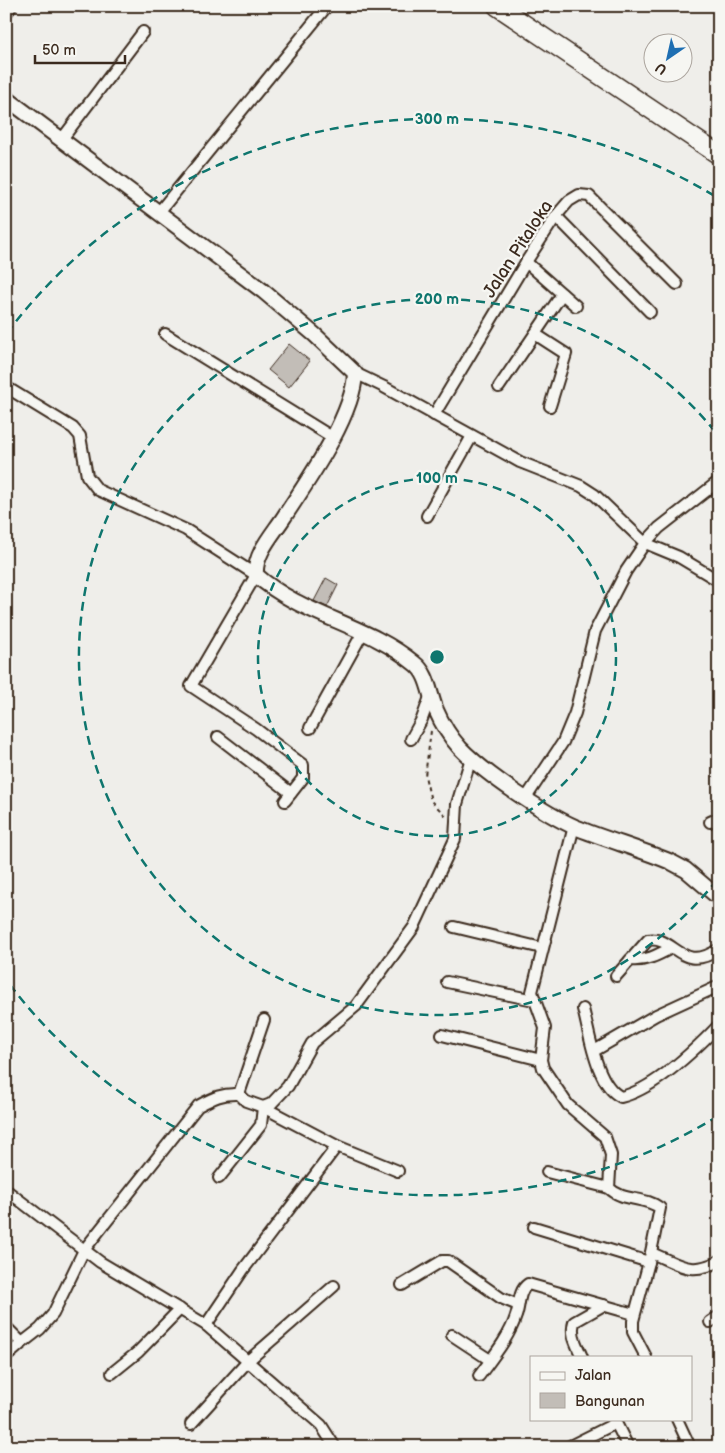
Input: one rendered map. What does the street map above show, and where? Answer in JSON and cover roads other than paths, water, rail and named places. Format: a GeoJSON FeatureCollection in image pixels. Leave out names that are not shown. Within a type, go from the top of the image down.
{"type":"FeatureCollection","features":[{"type":"Feature","properties":{"kind":"highway"},"geometry":{"type":"LineString","coordinates":[[496,6],[719,155]]}},
{"type":"Feature","properties":{"kind":"street"},"geometry":{"type":"LineString","coordinates":[[6,10],[9,6]]}},
{"type":"Feature","properties":{"kind":"street"},"geometry":{"type":"LineString","coordinates":[[159,212],[327,6]]}},
{"type":"Feature","properties":{"kind":"street"},"geometry":{"type":"LineString","coordinates":[[62,139],[143,32]]}},
{"type":"Feature","properties":{"kind":"street"},"geometry":{"type":"LineString","coordinates":[[6,98],[263,291],[315,334],[355,373],[520,462],[580,486],[595,495],[645,543],[680,557],[719,581]]}},
{"type":"Feature","properties":{"kind":"street","name":"Jalan Pitaloka"},"geometry":{"type":"LineString","coordinates":[[434,415],[526,262],[556,216],[569,201],[579,196],[589,196],[677,284]]}},
{"type":"Feature","properties":{"kind":"street"},"geometry":{"type":"LineString","coordinates":[[556,216],[650,312]]}},
{"type":"Feature","properties":{"kind":"street"},"geometry":{"type":"LineString","coordinates":[[526,262],[576,306]]}},
{"type":"Feature","properties":{"kind":"street"},"geometry":{"type":"LineString","coordinates":[[499,387],[562,294]]}},
{"type":"Feature","properties":{"kind":"street"},"geometry":{"type":"LineString","coordinates":[[165,334],[332,437]]}},
{"type":"Feature","properties":{"kind":"street"},"geometry":{"type":"LineString","coordinates":[[535,334],[566,354],[550,406]]}},
{"type":"Feature","properties":{"kind":"street"},"geometry":{"type":"LineString","coordinates":[[218,737],[288,797],[303,778],[304,765],[256,729],[191,686],[256,575],[255,565],[260,554],[332,437],[352,398],[355,373]]}},
{"type":"Feature","properties":{"kind":"street"},"geometry":{"type":"LineString","coordinates":[[6,387],[73,428],[80,436],[87,476],[98,490],[186,530],[300,605],[402,654],[420,668],[431,693],[435,709],[448,733],[470,758],[526,798],[574,826],[671,862],[686,870],[719,898]]}},
{"type":"Feature","properties":{"kind":"street"},"geometry":{"type":"LineString","coordinates":[[427,516],[472,436]]}},
{"type":"Feature","properties":{"kind":"street"},"geometry":{"type":"LineString","coordinates":[[526,798],[563,742],[575,713],[595,631],[626,571],[645,543],[659,528],[719,481]]}},
{"type":"Feature","properties":{"kind":"street"},"geometry":{"type":"LineString","coordinates":[[310,728],[362,634]]}},
{"type":"Feature","properties":{"kind":"street"},"geometry":{"type":"LineString","coordinates":[[411,739],[422,719],[431,693]]}},
{"type":"Feature","properties":{"kind":"street"},"geometry":{"type":"LineString","coordinates":[[263,1107],[275,1101],[288,1086],[312,1043],[356,1006],[414,927],[455,839],[457,804],[470,758]]}},
{"type":"Feature","properties":{"kind":"street"},"geometry":{"type":"LineString","coordinates":[[574,826],[532,992],[545,1028],[541,1060],[543,1068],[568,1105],[605,1137],[611,1155],[609,1188]]}},
{"type":"Feature","properties":{"kind":"street"},"geometry":{"type":"LineString","coordinates":[[454,928],[542,948]]}},
{"type":"Feature","properties":{"kind":"street"},"geometry":{"type":"LineString","coordinates":[[616,976],[648,940],[658,940],[692,958],[701,958],[719,949]]}},
{"type":"Feature","properties":{"kind":"street"},"geometry":{"type":"LineString","coordinates":[[630,960],[644,960],[671,948]]}},
{"type":"Feature","properties":{"kind":"street"},"geometry":{"type":"LineString","coordinates":[[447,982],[534,1000]]}},
{"type":"Feature","properties":{"kind":"street"},"geometry":{"type":"LineString","coordinates":[[594,1051],[656,1015],[719,986]]}},
{"type":"Feature","properties":{"kind":"street"},"geometry":{"type":"LineString","coordinates":[[583,1009],[594,1051],[608,1088],[621,1097],[643,1088],[667,1071],[719,1025]]}},
{"type":"Feature","properties":{"kind":"street"},"geometry":{"type":"LineString","coordinates":[[239,1094],[264,1020]]}},
{"type":"Feature","properties":{"kind":"street"},"geometry":{"type":"LineString","coordinates":[[442,1035],[541,1060]]}},
{"type":"Feature","properties":{"kind":"street"},"geometry":{"type":"LineString","coordinates":[[239,1094],[246,1102],[263,1107],[337,1146],[398,1172]]}},
{"type":"Feature","properties":{"kind":"street"},"geometry":{"type":"LineString","coordinates":[[6,1357],[40,1329],[53,1314],[84,1250],[198,1106],[218,1095],[239,1094]]}},
{"type":"Feature","properties":{"kind":"street"},"geometry":{"type":"LineString","coordinates":[[219,1178],[260,1125],[263,1107]]}},
{"type":"Feature","properties":{"kind":"street"},"geometry":{"type":"LineString","coordinates":[[206,1325],[243,1270],[337,1146]]}},
{"type":"Feature","properties":{"kind":"street"},"geometry":{"type":"LineString","coordinates":[[547,1172],[609,1188],[621,1196],[653,1204],[660,1208],[653,1257],[634,1314],[633,1332],[645,1356]]}},
{"type":"Feature","properties":{"kind":"street"},"geometry":{"type":"LineString","coordinates":[[6,1190],[100,1262],[206,1325],[249,1360],[321,1425],[335,1447]]}},
{"type":"Feature","properties":{"kind":"street"},"geometry":{"type":"LineString","coordinates":[[534,1227],[653,1257],[676,1266],[693,1269],[710,1265],[719,1260]]}},
{"type":"Feature","properties":{"kind":"street"},"geometry":{"type":"LineString","coordinates":[[402,1285],[442,1261],[448,1261],[502,1298],[518,1305]]}},
{"type":"Feature","properties":{"kind":"street"},"geometry":{"type":"LineString","coordinates":[[479,1376],[510,1330],[521,1292],[528,1284],[634,1314]]}},
{"type":"Feature","properties":{"kind":"street"},"geometry":{"type":"LineString","coordinates":[[191,1424],[249,1360],[334,1286]]}},
{"type":"Feature","properties":{"kind":"street"},"geometry":{"type":"LineString","coordinates":[[582,1356],[573,1339],[571,1330],[574,1322],[604,1305]]}},
{"type":"Feature","properties":{"kind":"street"},"geometry":{"type":"LineString","coordinates":[[112,1373],[138,1352],[180,1309]]}},
{"type":"Feature","properties":{"kind":"street"},"geometry":{"type":"LineString","coordinates":[[710,1322],[719,1316]]}},
{"type":"Feature","properties":{"kind":"street"},"geometry":{"type":"LineString","coordinates":[[6,1327],[22,1343]]}},
{"type":"Feature","properties":{"kind":"street"},"geometry":{"type":"LineString","coordinates":[[452,1335],[490,1360]]}},
{"type":"Feature","properties":{"kind":"street"},"geometry":{"type":"LineString","coordinates":[[677,1420],[690,1447]]}},
{"type":"Feature","properties":{"kind":"street"},"geometry":{"type":"LineString","coordinates":[[568,1447],[615,1421],[628,1447]]}}]}
